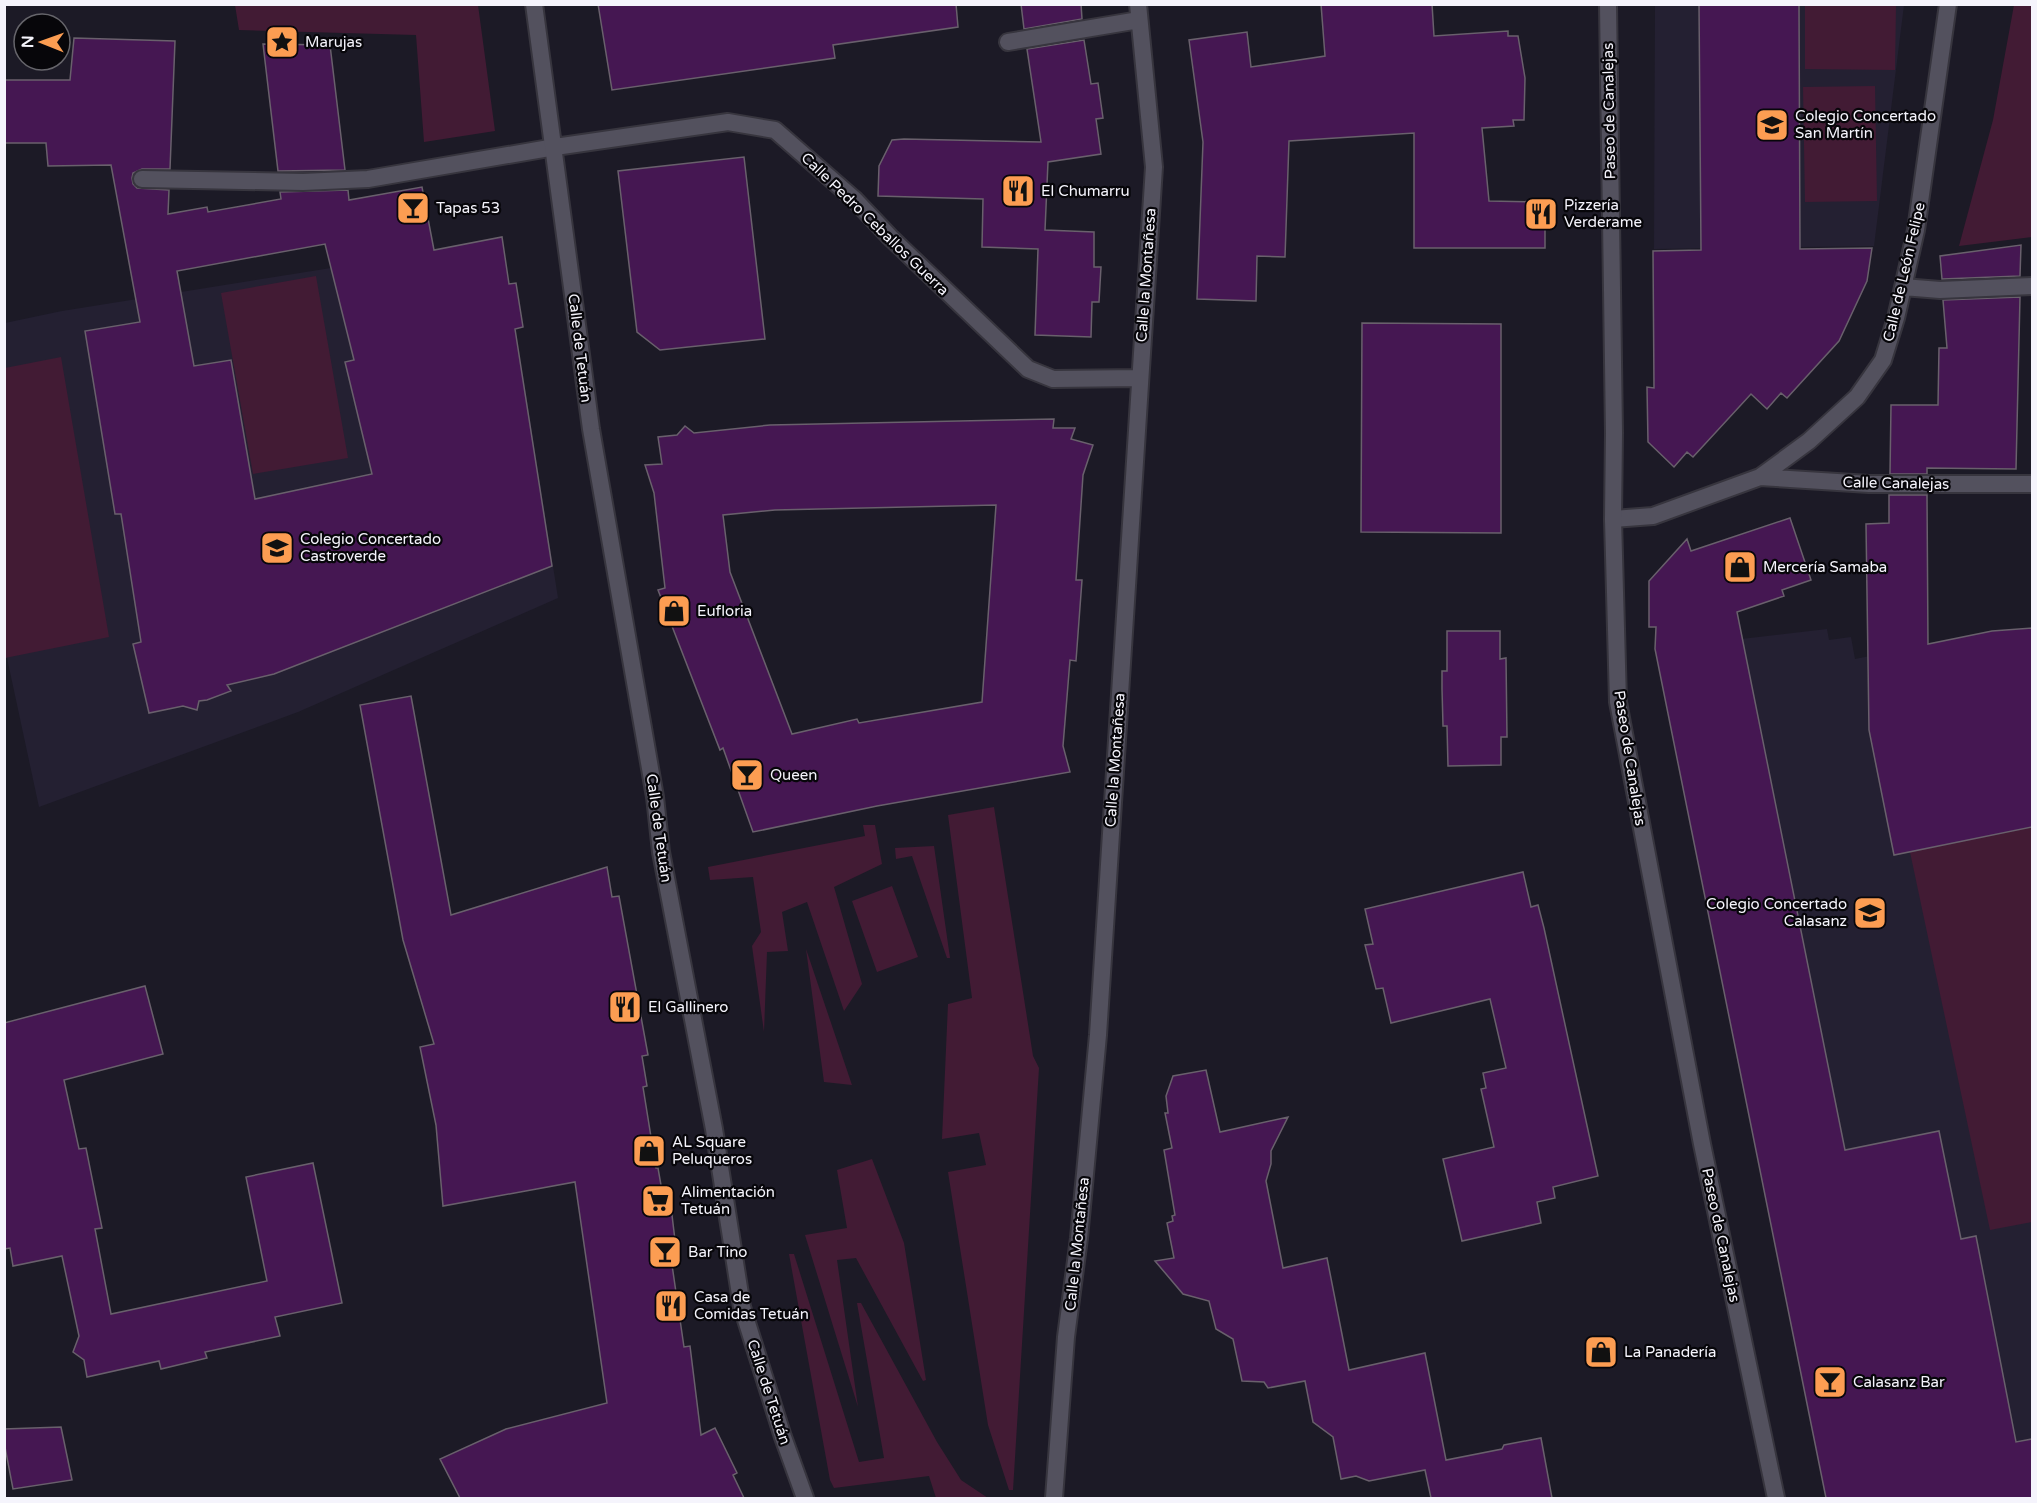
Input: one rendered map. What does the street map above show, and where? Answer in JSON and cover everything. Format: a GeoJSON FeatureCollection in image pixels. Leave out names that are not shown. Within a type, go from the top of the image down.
{"type":"FeatureCollection","features":[{"type":"Feature","properties":{"kind":"street","name":"Calle de Tetuán"},"geometry":{"type":"LineString","coordinates":[[534,4],[555,147],[591,429],[656,796],[661,852],[714,1129],[742,1307],[805,1498]]}},
{"type":"Feature","properties":{"kind":"street","name":"Paseo de Canalejas"},"geometry":{"type":"LineString","coordinates":[[1608,4],[1613,519],[1618,702],[1702,1144],[1776,1498]]}},
{"type":"Feature","properties":{"kind":"street","name":"Calle de León Felipe"},"geometry":{"type":"LineString","coordinates":[[1613,519],[1653,516],[1760,477],[1809,441],[1857,397],[1883,360],[1896,318],[1916,230],[1948,4]]}},
{"type":"Feature","properties":{"kind":"street","name":"Calle la Montañesa"},"geometry":{"type":"LineString","coordinates":[[1008,42],[1139,12],[1154,167],[1098,1035],[1079,1238],[1066,1337],[1053,1498]]}},
{"type":"Feature","properties":{"kind":"street","name":"Calle Pedro Ceballos Guerra"},"geometry":{"type":"LineString","coordinates":[[555,147],[728,122],[775,130],[854,199],[890,237],[1028,369],[1053,379],[1139,378]]}},
{"type":"Feature","properties":{"kind":"street"},"geometry":{"type":"LineString","coordinates":[[142,179],[303,182],[368,179],[555,147]]}},
{"type":"Feature","properties":{"kind":"street"},"geometry":{"type":"LineString","coordinates":[[1903,287],[1940,290],[2032,286]]}},
{"type":"Feature","properties":{"kind":"street","name":"Calle Canalejas"},"geometry":{"type":"LineString","coordinates":[[1760,477],[1869,484],[2032,484]]}},
{"type":"Feature","properties":{"kind":"shaded area"},"geometry":{"type":"Polygon","coordinates":[[[235,5],[478,5],[495,131],[424,142],[416,35],[239,30],[235,5]]]}},
{"type":"Feature","properties":{"kind":"shaded area","name":"Colegio Concertado San Martín"},"geometry":{"type":"Polygon","coordinates":[[[1655,5],[1904,5],[1874,246],[1654,249],[1655,5]]]}},
{"type":"Feature","properties":{"kind":"shaded area"},"geometry":{"type":"Polygon","coordinates":[[[1805,5],[1896,5],[1895,70],[1805,69],[1805,5]]]}},
{"type":"Feature","properties":{"kind":"shaded area"},"geometry":{"type":"Polygon","coordinates":[[[2014,5],[2032,5],[2032,237],[1959,246],[1993,120],[2014,5]]]}},
{"type":"Feature","properties":{"kind":"shaded area"},"geometry":{"type":"Polygon","coordinates":[[[1875,86],[1877,201],[1805,202],[1803,87],[1875,86]]]}},
{"type":"Feature","properties":{"kind":"shaded area","name":"Colegio Concertado Castroverde"},"geometry":{"type":"Polygon","coordinates":[[[331,268],[354,360],[345,363],[357,412],[523,375],[558,598],[298,712],[39,807],[7,658],[5,658],[5,323],[62,311],[331,268]]]}},
{"type":"Feature","properties":{"kind":"shaded area"},"geometry":{"type":"Polygon","coordinates":[[[316,276],[348,458],[253,474],[221,293],[316,276]]]}},
{"type":"Feature","properties":{"kind":"shaded area"},"geometry":{"type":"Polygon","coordinates":[[[61,357],[109,637],[5,658],[5,368],[61,357]]]}},
{"type":"Feature","properties":{"kind":"shaded area","name":"Colegio Concertado Calasanz"},"geometry":{"type":"Polygon","coordinates":[[[2032,628],[2032,1498],[1826,1498],[1655,649],[1827,629],[1829,640],[1851,637],[1855,659],[1992,631],[2032,628]]]}},
{"type":"Feature","properties":{"kind":"shaded area"},"geometry":{"type":"Polygon","coordinates":[[[994,807],[1033,1056],[1039,1068],[1013,1490],[1009,1490],[988,1425],[948,1172],[986,1165],[979,1133],[942,1139],[948,1004],[972,998],[948,815],[994,807]]]}},
{"type":"Feature","properties":{"kind":"shaded area"},"geometry":{"type":"Polygon","coordinates":[[[863,825],[875,825],[882,864],[834,887],[862,984],[844,1011],[807,902],[782,912],[788,951],[767,952],[764,1032],[752,946],[761,932],[753,877],[710,880],[708,867],[865,836],[863,825]]]}},
{"type":"Feature","properties":{"kind":"shaded area"},"geometry":{"type":"Polygon","coordinates":[[[2032,827],[2032,1222],[1990,1230],[1910,852],[2032,827]]]}},
{"type":"Feature","properties":{"kind":"shaded area"},"geometry":{"type":"Polygon","coordinates":[[[934,846],[950,958],[947,958],[912,856],[896,859],[895,848],[934,846]]]}},
{"type":"Feature","properties":{"kind":"shaded area"},"geometry":{"type":"Polygon","coordinates":[[[892,886],[918,957],[877,972],[852,901],[892,886]]]}},
{"type":"Feature","properties":{"kind":"shaded area"},"geometry":{"type":"Polygon","coordinates":[[[806,949],[852,1085],[824,1082],[806,949]]]}},
{"type":"Feature","properties":{"kind":"shaded area"},"geometry":{"type":"Polygon","coordinates":[[[872,1159],[904,1243],[926,1380],[923,1381],[856,1258],[837,1260],[858,1407],[805,1235],[847,1228],[837,1170],[872,1159]]]}},
{"type":"Feature","properties":{"kind":"shaded area"},"geometry":{"type":"Polygon","coordinates":[[[789,1254],[794,1254],[859,1462],[884,1458],[857,1303],[861,1303],[937,1442],[961,1480],[988,1498],[936,1498],[929,1476],[834,1488],[830,1480],[789,1254]]]}},
{"type":"Feature","properties":{"kind":"building"},"geometry":{"type":"Polygon","coordinates":[[[598,4],[956,4],[958,27],[833,45],[835,58],[612,90],[598,4]]]}},
{"type":"Feature","properties":{"kind":"building"},"geometry":{"type":"Polygon","coordinates":[[[1021,4],[1081,4],[1082,19],[1024,29],[1021,4]]]}},
{"type":"Feature","properties":{"kind":"building"},"geometry":{"type":"Polygon","coordinates":[[[1321,4],[1432,4],[1434,36],[1508,31],[1508,36],[1518,36],[1525,78],[1524,120],[1513,120],[1514,126],[1482,128],[1489,201],[1545,202],[1545,248],[1414,248],[1414,133],[1289,141],[1285,257],[1257,256],[1256,301],[1197,299],[1203,142],[1189,40],[1247,32],[1251,67],[1325,56],[1321,4]]]}},
{"type":"Feature","properties":{"kind":"building"},"geometry":{"type":"Polygon","coordinates":[[[1699,4],[1799,4],[1800,249],[1872,248],[1867,281],[1839,341],[1787,398],[1781,393],[1767,409],[1751,394],[1693,457],[1687,452],[1674,467],[1648,442],[1647,387],[1654,388],[1653,251],[1701,250],[1699,4]]]}},
{"type":"Feature","properties":{"kind":"building"},"geometry":{"type":"Polygon","coordinates":[[[74,38],[175,41],[170,169],[142,169],[133,173],[132,178],[137,188],[169,190],[168,214],[207,207],[208,212],[281,199],[280,192],[348,190],[349,200],[422,187],[434,250],[502,237],[509,284],[516,283],[523,327],[515,329],[552,566],[274,674],[227,685],[231,691],[199,701],[197,710],[183,706],[149,713],[133,644],[141,642],[121,514],[115,514],[85,331],[140,322],[111,165],[48,166],[46,143],[4,143],[4,80],[70,80],[74,38]],[[325,244],[177,271],[194,366],[231,360],[255,499],[372,474],[345,362],[354,360],[325,244]]]}},
{"type":"Feature","properties":{"kind":"building"},"geometry":{"type":"Polygon","coordinates":[[[1084,40],[1091,84],[1098,83],[1103,118],[1096,119],[1101,154],[1048,162],[1045,230],[1094,232],[1094,267],[1101,267],[1099,302],[1092,302],[1091,337],[1035,335],[1038,249],[982,247],[983,199],[878,196],[879,166],[892,140],[1041,142],[1027,49],[1084,40]]]}},
{"type":"Feature","properties":{"kind":"building"},"geometry":{"type":"Polygon","coordinates":[[[263,44],[330,45],[345,170],[278,171],[263,44]]]}},
{"type":"Feature","properties":{"kind":"building"},"geometry":{"type":"Polygon","coordinates":[[[744,157],[765,339],[660,350],[637,332],[618,171],[744,157]]]}},
{"type":"Feature","properties":{"kind":"building"},"geometry":{"type":"Polygon","coordinates":[[[2021,245],[2020,276],[1942,279],[1940,256],[2021,245]]]}},
{"type":"Feature","properties":{"kind":"building"},"geometry":{"type":"Polygon","coordinates":[[[2020,297],[2016,469],[1927,468],[1927,474],[1890,474],[1891,405],[1938,405],[1939,348],[1947,348],[1943,300],[2020,297]]]}},
{"type":"Feature","properties":{"kind":"building"},"geometry":{"type":"Polygon","coordinates":[[[1362,323],[1501,324],[1501,533],[1361,532],[1362,323]]]}},
{"type":"Feature","properties":{"kind":"building"},"geometry":{"type":"Polygon","coordinates":[[[1054,419],[1053,428],[1075,428],[1071,439],[1093,445],[1083,475],[1076,580],[1082,580],[1076,661],[1070,660],[1063,746],[1070,772],[877,806],[753,832],[723,748],[720,750],[658,590],[665,588],[654,493],[645,465],[662,464],[658,437],[677,435],[685,426],[694,433],[770,425],[1054,419]],[[996,505],[775,510],[723,515],[730,572],[792,734],[857,719],[859,723],[982,702],[996,505]]]}},
{"type":"Feature","properties":{"kind":"building"},"geometry":{"type":"Polygon","coordinates":[[[1889,495],[1927,495],[1928,644],[1992,631],[2032,628],[2032,827],[1894,855],[1869,730],[1866,524],[1889,523],[1889,495]]]}},
{"type":"Feature","properties":{"kind":"building"},"geometry":{"type":"Polygon","coordinates":[[[1790,518],[1811,580],[1782,590],[1784,596],[1737,612],[1845,1150],[1939,1131],[1961,1239],[1976,1236],[2016,1442],[2032,1439],[2032,1498],[1826,1498],[1655,649],[1656,627],[1649,627],[1649,581],[1687,539],[1691,551],[1790,518]]]}},
{"type":"Feature","properties":{"kind":"building"},"geometry":{"type":"Polygon","coordinates":[[[1447,631],[1500,631],[1500,659],[1506,658],[1507,737],[1501,737],[1501,765],[1448,766],[1447,726],[1443,726],[1442,689],[1442,671],[1447,671],[1447,631]]]}},
{"type":"Feature","properties":{"kind":"building"},"geometry":{"type":"Polygon","coordinates":[[[411,696],[451,915],[607,867],[612,897],[619,896],[648,1055],[642,1056],[647,1086],[643,1087],[656,1168],[658,1168],[662,1191],[669,1190],[677,1257],[671,1258],[684,1347],[690,1346],[701,1435],[715,1428],[737,1473],[733,1475],[744,1498],[460,1498],[440,1459],[506,1429],[607,1403],[575,1182],[443,1206],[436,1125],[420,1047],[434,1044],[403,940],[360,705],[411,696]]]}},
{"type":"Feature","properties":{"kind":"building"},"geometry":{"type":"Polygon","coordinates":[[[1523,872],[1531,907],[1538,905],[1544,928],[1598,1176],[1553,1187],[1555,1198],[1537,1202],[1541,1223],[1462,1241],[1443,1159],[1494,1147],[1481,1089],[1486,1088],[1483,1073],[1506,1068],[1490,999],[1391,1023],[1383,988],[1376,989],[1365,945],[1373,944],[1365,909],[1523,872]]]}},
{"type":"Feature","properties":{"kind":"building"},"geometry":{"type":"Polygon","coordinates":[[[145,986],[163,1054],[64,1080],[79,1149],[86,1148],[102,1228],[95,1229],[111,1314],[267,1281],[246,1177],[313,1163],[342,1303],[275,1317],[280,1336],[205,1352],[207,1358],[161,1369],[159,1361],[87,1377],[84,1360],[73,1352],[79,1336],[62,1256],[13,1266],[10,1248],[4,1249],[4,1023],[145,986]]]}},
{"type":"Feature","properties":{"kind":"building"},"geometry":{"type":"Polygon","coordinates":[[[1206,1070],[1220,1132],[1288,1117],[1271,1151],[1271,1164],[1266,1181],[1283,1268],[1327,1258],[1349,1370],[1425,1353],[1446,1460],[1502,1449],[1504,1445],[1541,1438],[1552,1498],[1431,1498],[1425,1470],[1369,1481],[1356,1476],[1341,1479],[1333,1437],[1313,1422],[1305,1381],[1268,1388],[1264,1382],[1242,1381],[1233,1339],[1216,1329],[1209,1301],[1183,1294],[1155,1261],[1174,1258],[1167,1223],[1173,1221],[1172,1216],[1175,1215],[1164,1150],[1172,1148],[1165,1113],[1168,1113],[1166,1096],[1173,1076],[1206,1070]]]}},
{"type":"Feature","properties":{"kind":"building"},"geometry":{"type":"Polygon","coordinates":[[[61,1427],[72,1480],[13,1489],[4,1442],[4,1429],[61,1427]]]}},
{"type":"Feature","properties":{"kind":"place","name":"Marujas"},"geometry":{"type":"Point","coordinates":[282,42]}},
{"type":"Feature","properties":{"kind":"place","name":"Colegio Concertado San Martín"},"geometry":{"type":"Point","coordinates":[1772,125]}},
{"type":"Feature","properties":{"kind":"place","name":"El Chumarru"},"geometry":{"type":"Point","coordinates":[1018,191]}},
{"type":"Feature","properties":{"kind":"place","name":"Tapas 53"},"geometry":{"type":"Point","coordinates":[413,208]}},
{"type":"Feature","properties":{"kind":"place","name":"Pizzería Verderame"},"geometry":{"type":"Point","coordinates":[1541,214]}},
{"type":"Feature","properties":{"kind":"place","name":"Colegio Concertado Castroverde"},"geometry":{"type":"Point","coordinates":[277,548]}},
{"type":"Feature","properties":{"kind":"place","name":"Mercería Samaba"},"geometry":{"type":"Point","coordinates":[1740,567]}},
{"type":"Feature","properties":{"kind":"place","name":"Eufloria"},"geometry":{"type":"Point","coordinates":[674,611]}},
{"type":"Feature","properties":{"kind":"place","name":"Queen"},"geometry":{"type":"Point","coordinates":[747,775]}},
{"type":"Feature","properties":{"kind":"place","name":"Colegio Concertado Calasanz"},"geometry":{"type":"Point","coordinates":[1870,913]}},
{"type":"Feature","properties":{"kind":"place","name":"El Gallinero"},"geometry":{"type":"Point","coordinates":[625,1007]}},
{"type":"Feature","properties":{"kind":"place","name":"AL Square Peluqueros"},"geometry":{"type":"Point","coordinates":[649,1151]}},
{"type":"Feature","properties":{"kind":"place","name":"Alimentación Tetuán"},"geometry":{"type":"Point","coordinates":[658,1201]}},
{"type":"Feature","properties":{"kind":"place","name":"Bar Tino"},"geometry":{"type":"Point","coordinates":[665,1252]}},
{"type":"Feature","properties":{"kind":"place","name":"Casa de Comidas Tetuán"},"geometry":{"type":"Point","coordinates":[671,1306]}},
{"type":"Feature","properties":{"kind":"place","name":"La Panadería"},"geometry":{"type":"Point","coordinates":[1601,1352]}},
{"type":"Feature","properties":{"kind":"place","name":"Calasanz Bar"},"geometry":{"type":"Point","coordinates":[1830,1382]}}]}
